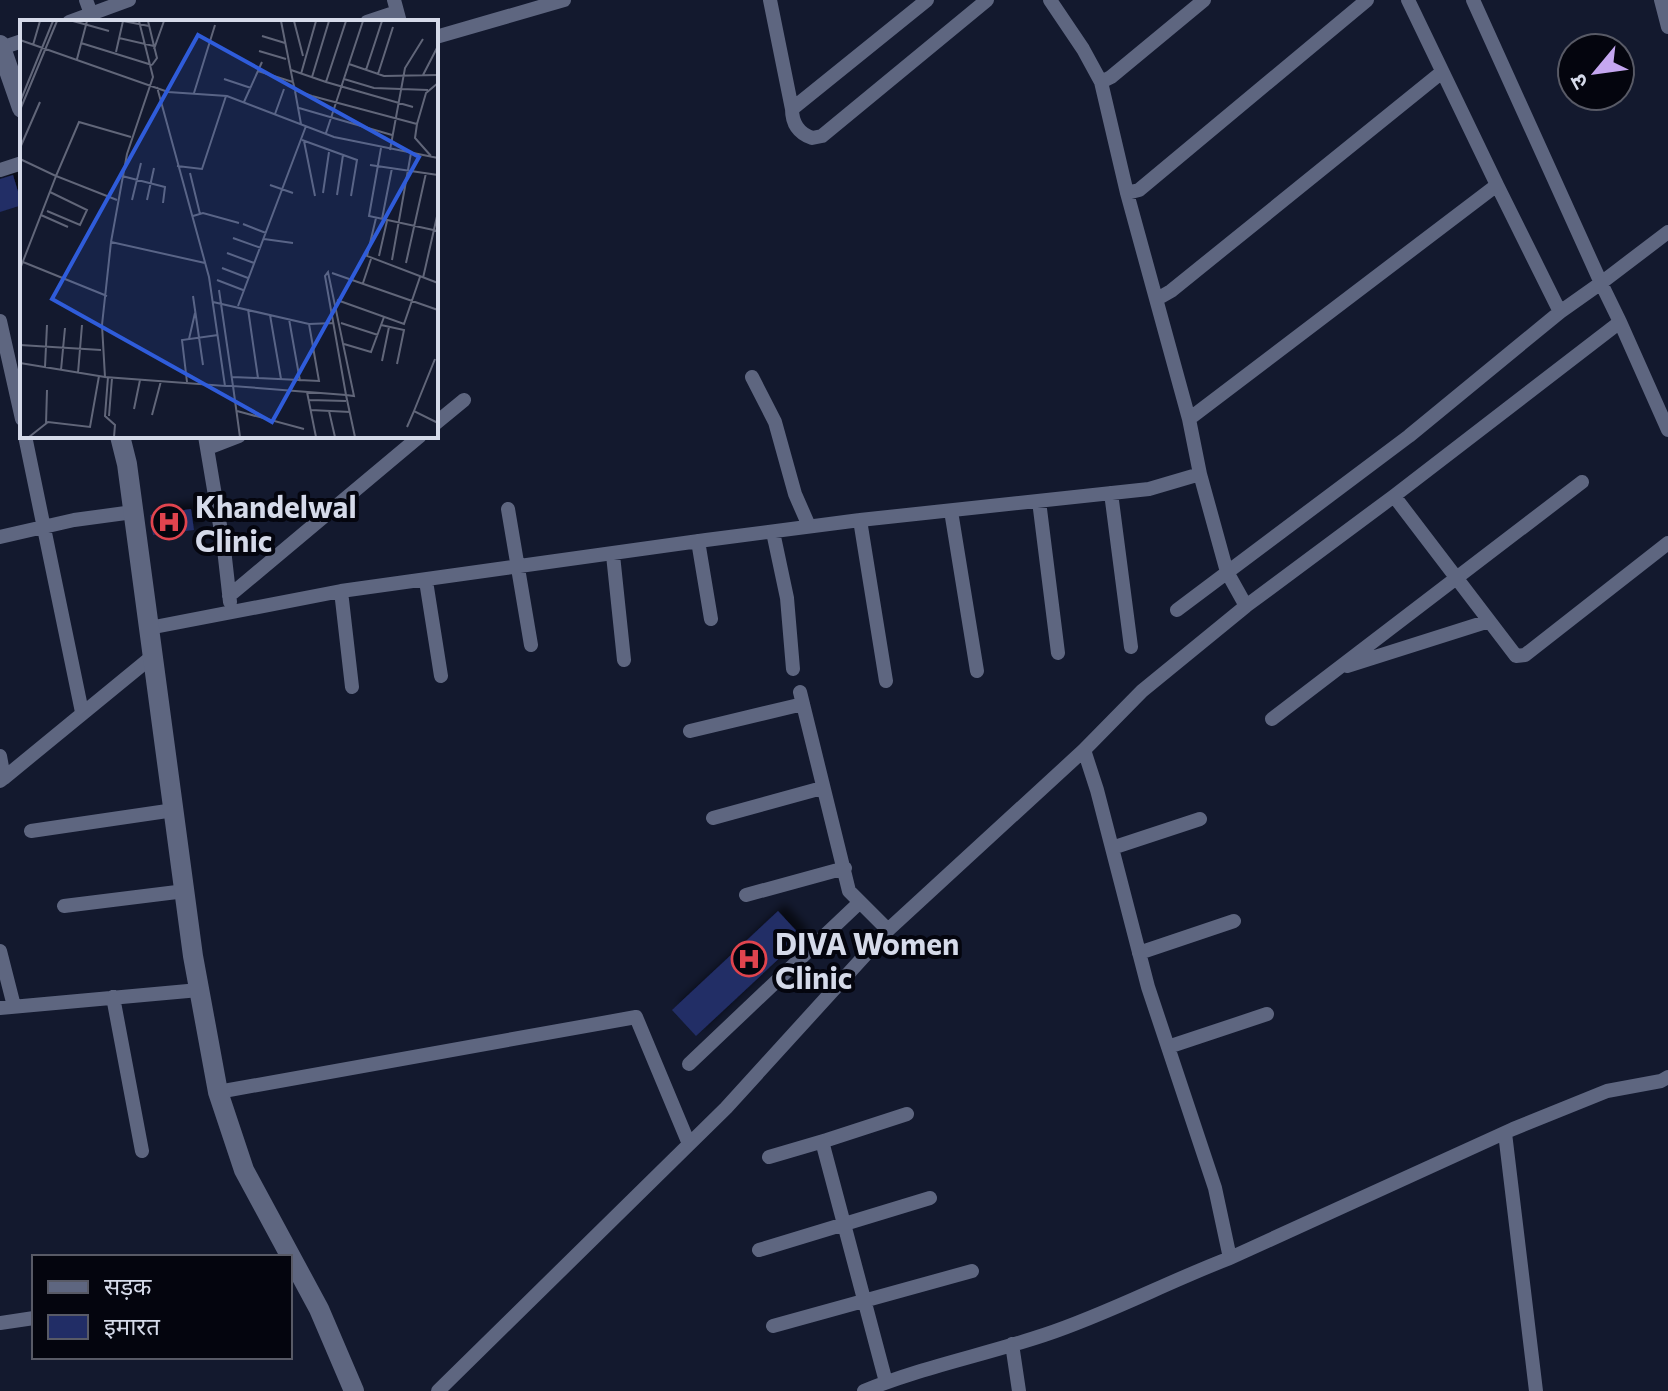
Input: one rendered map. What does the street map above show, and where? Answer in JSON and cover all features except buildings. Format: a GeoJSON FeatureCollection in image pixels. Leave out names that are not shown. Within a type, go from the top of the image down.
{"type":"FeatureCollection","features":[{"type":"Feature","properties":{"kind":"street"},"geometry":{"type":"LineString","coordinates":[[90,12],[129,0]]}},
{"type":"Feature","properties":{"kind":"street"},"geometry":{"type":"LineString","coordinates":[[438,36],[564,0]]}},
{"type":"Feature","properties":{"kind":"street"},"geometry":{"type":"LineString","coordinates":[[770,0],[792,118],[798,131],[812,138],[822,136],[987,0]]}},
{"type":"Feature","properties":{"kind":"street"},"geometry":{"type":"LineString","coordinates":[[904,0],[907,17]]}},
{"type":"Feature","properties":{"kind":"street"},"geometry":{"type":"LineString","coordinates":[[792,109],[927,0]]}},
{"type":"Feature","properties":{"kind":"street"},"geometry":{"type":"LineString","coordinates":[[1050,0],[1101,82],[1127,193],[1227,572],[1246,606]]}},
{"type":"Feature","properties":{"kind":"street"},"geometry":{"type":"LineString","coordinates":[[1101,82],[1204,0]]}},
{"type":"Feature","properties":{"kind":"street"},"geometry":{"type":"LineString","coordinates":[[1127,193],[1139,190],[1367,0]]}},
{"type":"Feature","properties":{"kind":"street"},"geometry":{"type":"LineString","coordinates":[[1408,0],[1560,312]]}},
{"type":"Feature","properties":{"kind":"street"},"geometry":{"type":"LineString","coordinates":[[1473,0],[1668,430]]}},
{"type":"Feature","properties":{"kind":"street"},"geometry":{"type":"LineString","coordinates":[[372,20],[397,11]]}},
{"type":"Feature","properties":{"kind":"street"},"geometry":{"type":"LineString","coordinates":[[20,42],[0,47],[20,102]]}},
{"type":"Feature","properties":{"kind":"street"},"geometry":{"type":"LineString","coordinates":[[1157,299],[1171,291],[1442,72]]}},
{"type":"Feature","properties":{"kind":"street"},"geometry":{"type":"LineString","coordinates":[[0,170],[20,164]]}},
{"type":"Feature","properties":{"kind":"street"},"geometry":{"type":"LineString","coordinates":[[1189,419],[1497,185]]}},
{"type":"Feature","properties":{"kind":"street"},"geometry":{"type":"LineString","coordinates":[[1177,610],[1409,436],[1560,312],[1668,232]]}},
{"type":"Feature","properties":{"kind":"street"},"geometry":{"type":"LineString","coordinates":[[0,321],[20,410]]}},
{"type":"Feature","properties":{"kind":"street"},"geometry":{"type":"LineString","coordinates":[[438,1391],[726,1108],[888,930],[1084,750],[1142,691],[1246,606],[1620,322]]}},
{"type":"Feature","properties":{"kind":"street"},"geometry":{"type":"LineString","coordinates":[[752,377],[775,422],[795,494],[809,526]]}},
{"type":"Feature","properties":{"kind":"street"},"geometry":{"type":"LineString","coordinates":[[438,421],[464,400]]}},
{"type":"Feature","properties":{"kind":"street"},"geometry":{"type":"LineString","coordinates":[[25,438],[82,712]]}},
{"type":"Feature","properties":{"kind":"street"},"geometry":{"type":"LineString","coordinates":[[120,438],[154,655],[199,990],[218,1092],[244,1170],[288,1255]]}},
{"type":"Feature","properties":{"kind":"street"},"geometry":{"type":"LineString","coordinates":[[228,438],[206,442],[230,603]]}},
{"type":"Feature","properties":{"kind":"street"},"geometry":{"type":"LineString","coordinates":[[230,603],[418,438]]}},
{"type":"Feature","properties":{"kind":"street"},"geometry":{"type":"LineString","coordinates":[[149,628],[230,603],[426,581],[809,526],[1149,489],[1200,474]]}},
{"type":"Feature","properties":{"kind":"street"},"geometry":{"type":"LineString","coordinates":[[1272,719],[1582,482]]}},
{"type":"Feature","properties":{"kind":"street"},"geometry":{"type":"LineString","coordinates":[[1111,493],[1131,647]]}},
{"type":"Feature","properties":{"kind":"street"},"geometry":{"type":"LineString","coordinates":[[1394,496],[1516,656],[1525,655],[1668,543]]}},
{"type":"Feature","properties":{"kind":"street"},"geometry":{"type":"LineString","coordinates":[[1039,501],[1058,653]]}},
{"type":"Feature","properties":{"kind":"street"},"geometry":{"type":"LineString","coordinates":[[508,509],[531,645]]}},
{"type":"Feature","properties":{"kind":"street"},"geometry":{"type":"LineString","coordinates":[[951,511],[977,671]]}},
{"type":"Feature","properties":{"kind":"street"},"geometry":{"type":"LineString","coordinates":[[0,537],[44,526],[133,512]]}},
{"type":"Feature","properties":{"kind":"street"},"geometry":{"type":"LineString","coordinates":[[860,520],[886,681]]}},
{"type":"Feature","properties":{"kind":"street"},"geometry":{"type":"LineString","coordinates":[[773,532],[789,611],[793,669]]}},
{"type":"Feature","properties":{"kind":"street"},"geometry":{"type":"LineString","coordinates":[[698,541],[711,619]]}},
{"type":"Feature","properties":{"kind":"street"},"geometry":{"type":"LineString","coordinates":[[613,555],[624,660]]}},
{"type":"Feature","properties":{"kind":"street"},"geometry":{"type":"LineString","coordinates":[[426,581],[441,676]]}},
{"type":"Feature","properties":{"kind":"street"},"geometry":{"type":"LineString","coordinates":[[341,591],[352,687]]}},
{"type":"Feature","properties":{"kind":"street"},"geometry":{"type":"LineString","coordinates":[[1339,668],[1489,621]]}},
{"type":"Feature","properties":{"kind":"street"},"geometry":{"type":"LineString","coordinates":[[2,779],[154,655]]}},
{"type":"Feature","properties":{"kind":"street"},"geometry":{"type":"LineString","coordinates":[[690,731],[801,698],[849,891],[888,930]]}},
{"type":"Feature","properties":{"kind":"street"},"geometry":{"type":"LineString","coordinates":[[1084,750],[1139,953],[1215,1188],[1230,1258]]}},
{"type":"Feature","properties":{"kind":"street"},"geometry":{"type":"LineString","coordinates":[[0,756],[2,779]]}},
{"type":"Feature","properties":{"kind":"street"},"geometry":{"type":"LineString","coordinates":[[713,818],[822,788]]}},
{"type":"Feature","properties":{"kind":"street"},"geometry":{"type":"LineString","coordinates":[[31,831],[174,810]]}},
{"type":"Feature","properties":{"kind":"street"},"geometry":{"type":"LineString","coordinates":[[1112,848],[1200,819]]}},
{"type":"Feature","properties":{"kind":"street"},"geometry":{"type":"LineString","coordinates":[[746,895],[845,868]]}},
{"type":"Feature","properties":{"kind":"street"},"geometry":{"type":"LineString","coordinates":[[64,906],[185,891]]}},
{"type":"Feature","properties":{"kind":"street"},"geometry":{"type":"LineString","coordinates":[[689,1064],[860,902]]}},
{"type":"Feature","properties":{"kind":"street"},"geometry":{"type":"LineString","coordinates":[[1139,953],[1234,921]]}},
{"type":"Feature","properties":{"kind":"street"},"geometry":{"type":"LineString","coordinates":[[0,951],[7,1007],[199,990]]}},
{"type":"Feature","properties":{"kind":"street"},"geometry":{"type":"LineString","coordinates":[[113,997],[142,1151]]}},
{"type":"Feature","properties":{"kind":"street"},"geometry":{"type":"LineString","coordinates":[[1168,1047],[1267,1014]]}},
{"type":"Feature","properties":{"kind":"street"},"geometry":{"type":"LineString","coordinates":[[218,1092],[636,1017],[689,1144]]}},
{"type":"Feature","properties":{"kind":"street"},"geometry":{"type":"LineString","coordinates":[[864,1391],[1045,1335],[1144,1296],[1505,1133],[1607,1091],[1668,1077]]}},
{"type":"Feature","properties":{"kind":"street"},"geometry":{"type":"LineString","coordinates":[[769,1157],[907,1114]]}},
{"type":"Feature","properties":{"kind":"street"},"geometry":{"type":"LineString","coordinates":[[1505,1133],[1536,1391]]}},
{"type":"Feature","properties":{"kind":"street"},"geometry":{"type":"LineString","coordinates":[[827,1140],[823,1145],[886,1382]]}},
{"type":"Feature","properties":{"kind":"street"},"geometry":{"type":"LineString","coordinates":[[759,1250],[930,1198]]}},
{"type":"Feature","properties":{"kind":"street"},"geometry":{"type":"LineString","coordinates":[[292,1261],[319,1309],[354,1391]]}},
{"type":"Feature","properties":{"kind":"street"},"geometry":{"type":"LineString","coordinates":[[773,1326],[972,1271]]}},
{"type":"Feature","properties":{"kind":"street"},"geometry":{"type":"LineString","coordinates":[[0,1323],[32,1318]]}},
{"type":"Feature","properties":{"kind":"street"},"geometry":{"type":"LineString","coordinates":[[1012,1344],[1019,1391]]}},
{"type":"Feature","properties":{"kind":"place","name":"Khandelwal Clinic"},"geometry":{"type":"Point","coordinates":[169,522]}},
{"type":"Feature","properties":{"kind":"place","name":"DIVA Women Clinic"},"geometry":{"type":"Point","coordinates":[749,959]}}]}
